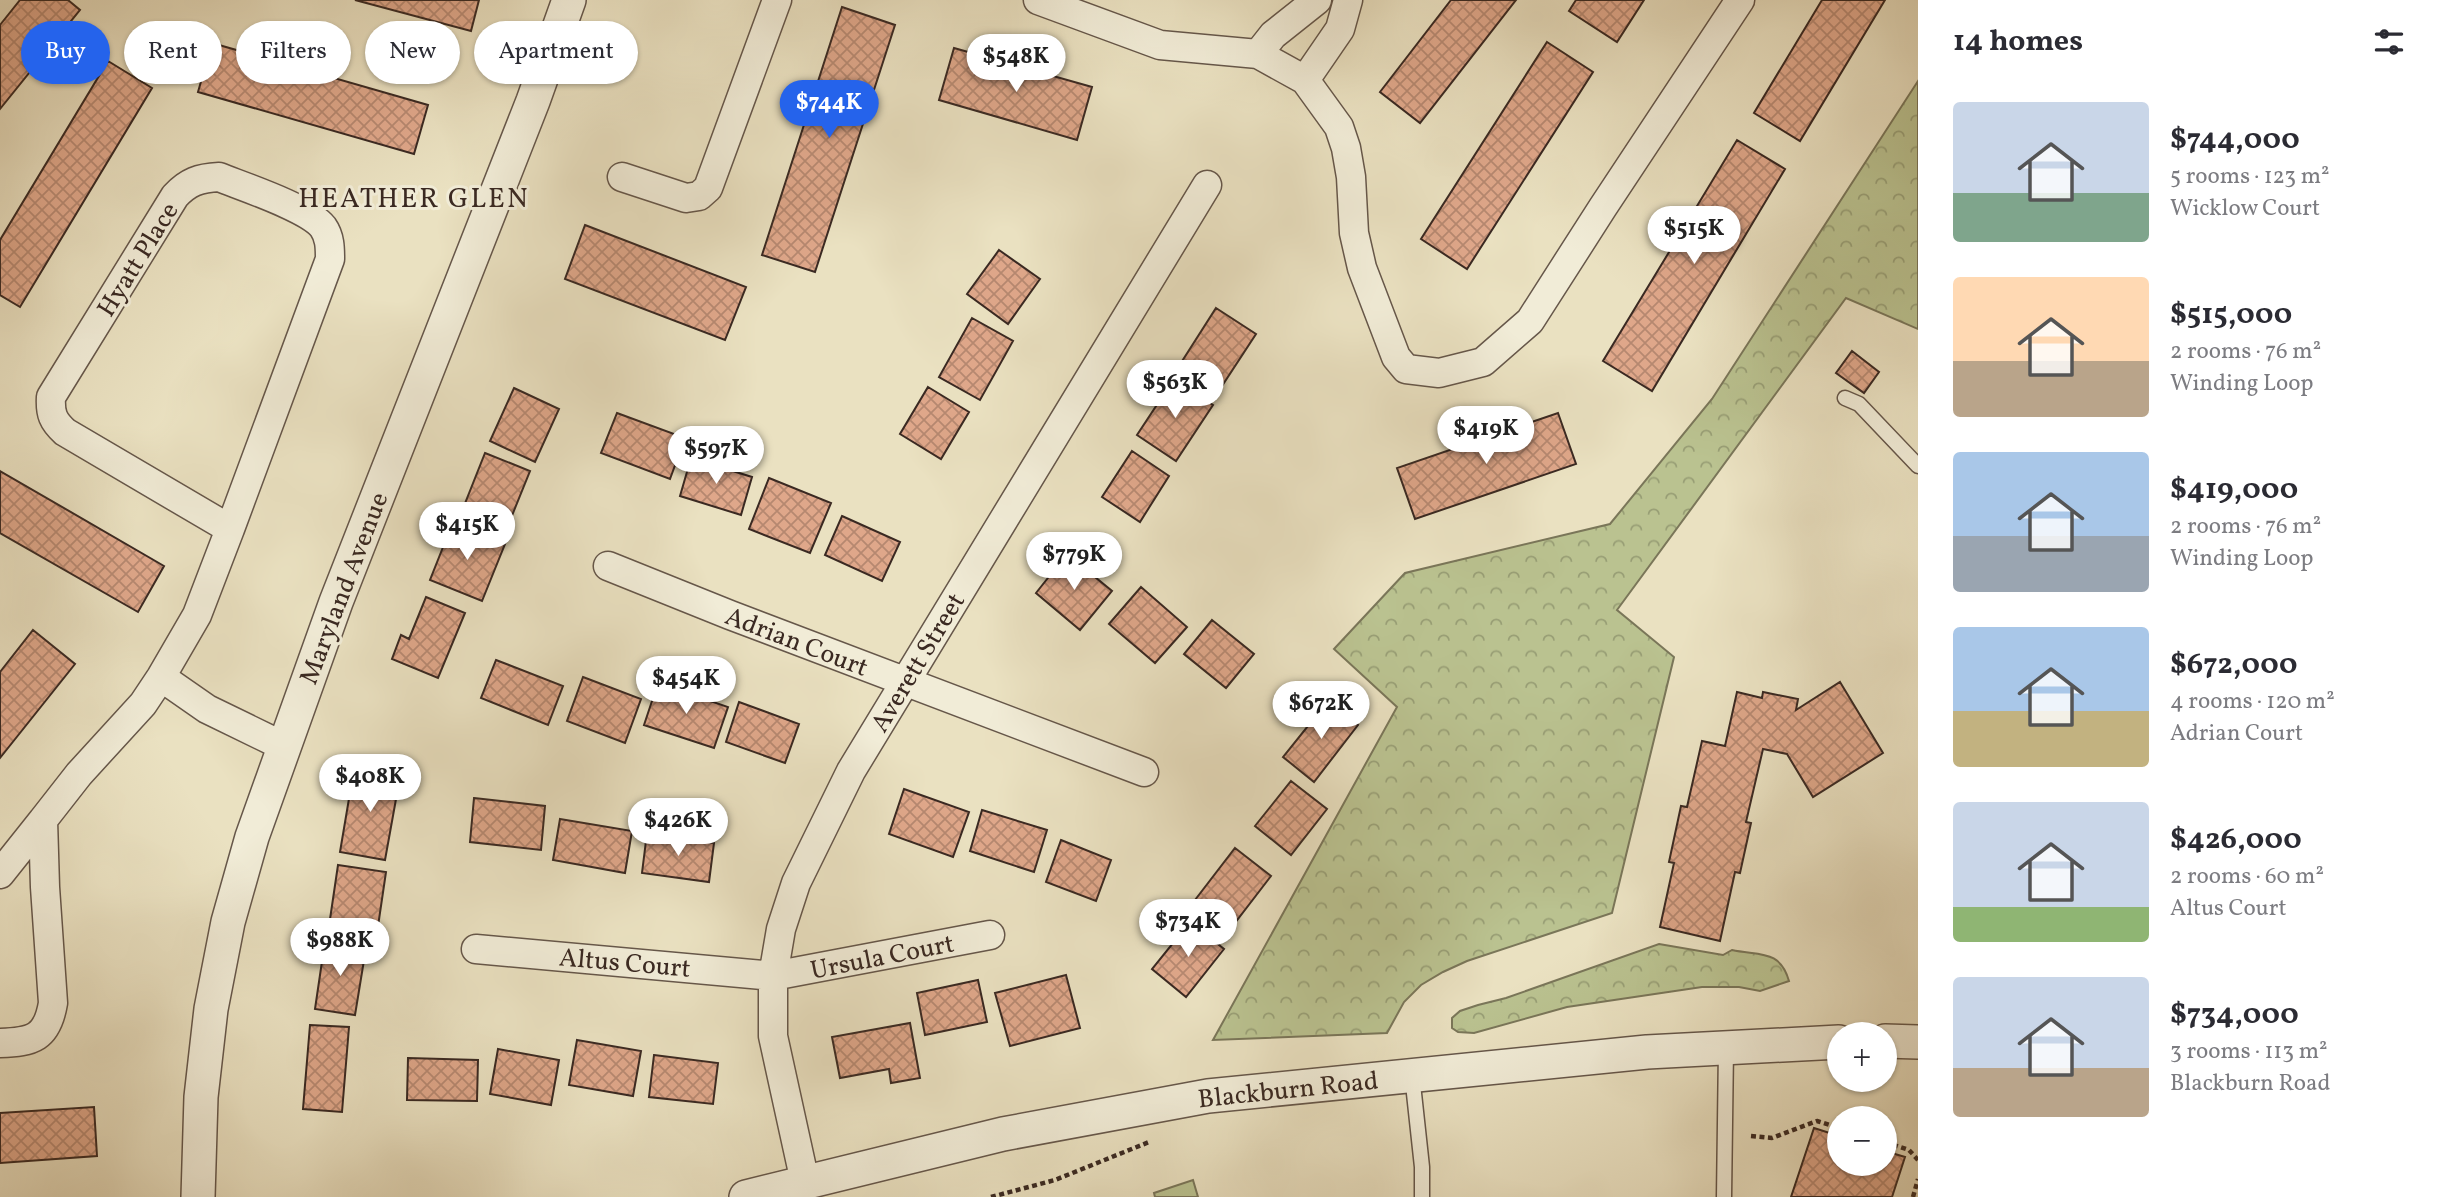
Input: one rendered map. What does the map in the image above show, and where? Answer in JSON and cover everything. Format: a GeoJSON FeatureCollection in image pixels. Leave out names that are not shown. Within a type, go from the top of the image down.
{"type":"FeatureCollection","features":[{"type":"Feature","properties":{"kind":"street","name":"Maryland Avenue"},"geometry":{"type":"LineString","coordinates":[[198,1197],[201,1097],[211,1009],[228,922],[252,837],[341,589],[533,101],[569,0]]}},
{"type":"Feature","properties":{"kind":"street"},"geometry":{"type":"LineString","coordinates":[[622,177],[686,198],[699,196],[708,188],[777,0]]}},
{"type":"Feature","properties":{"kind":"street"},"geometry":{"type":"LineString","coordinates":[[1038,0],[1160,45],[1258,54],[1305,80],[1339,127],[1346,148],[1351,177],[1354,233],[1362,268],[1396,357],[1406,369],[1439,373],[1483,362],[1530,321],[1740,0]]}},
{"type":"Feature","properties":{"kind":"street"},"geometry":{"type":"LineString","coordinates":[[1258,54],[1273,35],[1317,0]]}},
{"type":"Feature","properties":{"kind":"street"},"geometry":{"type":"LineString","coordinates":[[1305,80],[1340,29],[1348,0]]}},
{"type":"Feature","properties":{"kind":"street","name":"Hyatt Place"},"geometry":{"type":"LineString","coordinates":[[0,874],[79,774],[142,704],[197,615],[230,529],[330,259],[330,241],[324,228],[311,216],[219,177],[201,178],[185,186],[175,196],[51,397],[50,411],[54,422],[65,432],[230,529]]}},
{"type":"Feature","properties":{"kind":"street","name":"Averett Street"},"geometry":{"type":"LineString","coordinates":[[806,1182],[773,1036],[774,976],[781,929],[796,883],[850,771],[1207,185]]}},
{"type":"Feature","properties":{"kind":"street","name":"Adrian Court"},"geometry":{"type":"LineString","coordinates":[[608,566],[1144,772]]}},
{"type":"Feature","properties":{"kind":"street"},"geometry":{"type":"LineString","coordinates":[[161,677],[207,709],[283,746]]}},
{"type":"Feature","properties":{"kind":"street"},"geometry":{"type":"LineString","coordinates":[[0,1043],[26,1042],[41,1034],[50,1020],[53,1003],[43,820]]}},
{"type":"Feature","properties":{"kind":"street","name":"Ursula Court"},"geometry":{"type":"LineString","coordinates":[[774,976],[990,934]]}},
{"type":"Feature","properties":{"kind":"street","name":"Altus Court"},"geometry":{"type":"LineString","coordinates":[[475,949],[774,976]]}},
{"type":"Feature","properties":{"kind":"street"},"geometry":{"type":"LineString","coordinates":[[1897,1041],[1918,1042]]}},
{"type":"Feature","properties":{"kind":"street","name":"Blackburn Road"},"geometry":{"type":"LineString","coordinates":[[746,1197],[1003,1134],[1196,1098],[1726,1046],[1827,1042]]}},
{"type":"Feature","properties":{"kind":"lane"},"geometry":{"type":"LineString","coordinates":[[1845,398],[1859,404],[1918,466]]}},
{"type":"Feature","properties":{"kind":"lane"},"geometry":{"type":"LineString","coordinates":[[1724,1197],[1726,1046]]}},
{"type":"Feature","properties":{"kind":"lane"},"geometry":{"type":"LineString","coordinates":[[1412,1076],[1422,1167],[1422,1197]]}},
{"type":"Feature","properties":{"kind":"path"},"geometry":{"type":"LineString","coordinates":[[1751,1136],[1772,1138],[1817,1121],[1827,1124]]}},
{"type":"Feature","properties":{"kind":"path"},"geometry":{"type":"LineString","coordinates":[[991,1197],[1055,1180],[1158,1138]]}},
{"type":"Feature","properties":{"kind":"path"},"geometry":{"type":"LineString","coordinates":[[1897,1146],[1909,1150],[1918,1160]]}},
{"type":"Feature","properties":{"kind":"path"},"geometry":{"type":"LineString","coordinates":[[1913,1197],[1918,1179]]}},
{"type":"Feature","properties":{"kind":"green space"},"geometry":{"type":"Polygon","coordinates":[[[1918,81],[1918,329],[1846,298],[1617,610],[1674,657],[1612,913],[1467,961],[1443,972],[1421,985],[1404,1002],[1387,1033],[1213,1040],[1397,707],[1334,649],[1405,573],[1610,524],[1712,399],[1918,81]]]}},
{"type":"Feature","properties":{"kind":"green space"},"geometry":{"type":"Polygon","coordinates":[[[1659,944],[1723,955],[1732,950],[1767,956],[1780,964],[1789,981],[1760,991],[1739,987],[1702,987],[1567,1007],[1474,1033],[1458,1032],[1452,1028],[1452,1018],[1460,1011],[1506,998],[1659,944]]]}},
{"type":"Feature","properties":{"kind":"green space"},"geometry":{"type":"Polygon","coordinates":[[[1193,1180],[1198,1197],[1155,1197],[1154,1193],[1193,1180]]]}},
{"type":"Feature","properties":{"kind":"building"},"geometry":{"type":"Polygon","coordinates":[[[20,0],[68,0],[80,10],[71,21],[21,21],[21,83],[0,109],[0,25],[20,0]]]}},
{"type":"Feature","properties":{"kind":"building"},"geometry":{"type":"Polygon","coordinates":[[[355,0],[479,0],[471,31],[460,28],[460,21],[434,21],[355,0]]]}},
{"type":"Feature","properties":{"kind":"building"},"geometry":{"type":"Polygon","coordinates":[[[1451,0],[1516,0],[1420,123],[1380,92],[1451,0]]]}},
{"type":"Feature","properties":{"kind":"building"},"geometry":{"type":"Polygon","coordinates":[[[1576,0],[1644,0],[1617,42],[1569,11],[1576,0]]]}},
{"type":"Feature","properties":{"kind":"building"},"geometry":{"type":"Polygon","coordinates":[[[1822,0],[1885,0],[1800,141],[1754,113],[1822,0]]]}},
{"type":"Feature","properties":{"kind":"building"},"geometry":{"type":"Polygon","coordinates":[[[842,7],[895,25],[815,272],[762,255],[842,7]]]}},
{"type":"Feature","properties":{"kind":"building"},"geometry":{"type":"Polygon","coordinates":[[[1547,42],[1593,72],[1467,269],[1421,239],[1547,42]]]}},
{"type":"Feature","properties":{"kind":"building"},"geometry":{"type":"Polygon","coordinates":[[[222,46],[236,50],[236,84],[351,83],[428,105],[414,154],[198,92],[200,84],[222,84],[222,46]]]}},
{"type":"Feature","properties":{"kind":"building"},"geometry":{"type":"Polygon","coordinates":[[[954,48],[1092,87],[1077,140],[939,100],[954,48]]]}},
{"type":"Feature","properties":{"kind":"building"},"geometry":{"type":"Polygon","coordinates":[[[110,62],[124,71],[124,84],[145,84],[152,88],[20,307],[0,295],[0,240],[94,84],[110,84],[110,62]]]}},
{"type":"Feature","properties":{"kind":"building"},"geometry":{"type":"Polygon","coordinates":[[[1737,140],[1785,169],[1652,391],[1603,361],[1737,140]]]}},
{"type":"Feature","properties":{"kind":"building"},"geometry":{"type":"Polygon","coordinates":[[[585,225],[746,287],[725,340],[565,279],[585,225]]]}},
{"type":"Feature","properties":{"kind":"building"},"geometry":{"type":"Polygon","coordinates":[[[999,250],[1040,279],[1008,324],[967,294],[999,250]]]}},
{"type":"Feature","properties":{"kind":"building"},"geometry":{"type":"Polygon","coordinates":[[[1216,308],[1256,334],[1218,392],[1179,366],[1216,308]]]}},
{"type":"Feature","properties":{"kind":"building"},"geometry":{"type":"Polygon","coordinates":[[[972,318],[1013,341],[980,400],[939,377],[972,318]]]}},
{"type":"Feature","properties":{"kind":"building"},"geometry":{"type":"Polygon","coordinates":[[[1852,351],[1879,372],[1864,393],[1836,373],[1852,351]]]}},
{"type":"Feature","properties":{"kind":"building"},"geometry":{"type":"Polygon","coordinates":[[[1174,379],[1213,405],[1176,461],[1137,435],[1174,379]]]}},
{"type":"Feature","properties":{"kind":"building"},"geometry":{"type":"Polygon","coordinates":[[[928,387],[969,412],[941,459],[900,434],[928,387]]]}},
{"type":"Feature","properties":{"kind":"building"},"geometry":{"type":"Polygon","coordinates":[[[514,388],[559,409],[535,462],[490,441],[514,388]]]}},
{"type":"Feature","properties":{"kind":"building"},"geometry":{"type":"Polygon","coordinates":[[[617,413],[685,438],[670,479],[601,453],[617,413]]]}},
{"type":"Feature","properties":{"kind":"building"},"geometry":{"type":"Polygon","coordinates":[[[1558,413],[1576,464],[1415,519],[1397,468],[1558,413]]]}},
{"type":"Feature","properties":{"kind":"building"},"geometry":{"type":"Polygon","coordinates":[[[1132,451],[1169,476],[1140,522],[1102,497],[1132,451]]]}},
{"type":"Feature","properties":{"kind":"building"},"geometry":{"type":"Polygon","coordinates":[[[485,453],[530,471],[509,523],[464,506],[485,453]]]}},
{"type":"Feature","properties":{"kind":"building"},"geometry":{"type":"Polygon","coordinates":[[[691,458],[752,477],[741,515],[680,496],[691,458]]]}},
{"type":"Feature","properties":{"kind":"building"},"geometry":{"type":"Polygon","coordinates":[[[0,471],[164,566],[138,612],[0,533],[0,471]]]}},
{"type":"Feature","properties":{"kind":"building"},"geometry":{"type":"Polygon","coordinates":[[[769,478],[831,503],[810,553],[749,529],[769,478]]]}},
{"type":"Feature","properties":{"kind":"building"},"geometry":{"type":"Polygon","coordinates":[[[842,516],[900,542],[882,581],[825,555],[842,516]]]}},
{"type":"Feature","properties":{"kind":"building"},"geometry":{"type":"Polygon","coordinates":[[[453,522],[505,544],[482,601],[430,580],[453,522]]]}},
{"type":"Feature","properties":{"kind":"building"},"geometry":{"type":"Polygon","coordinates":[[[1067,554],[1112,591],[1080,630],[1036,593],[1067,554]]]}},
{"type":"Feature","properties":{"kind":"building"},"geometry":{"type":"Polygon","coordinates":[[[1141,587],[1187,627],[1155,663],[1109,624],[1141,587]]]}},
{"type":"Feature","properties":{"kind":"building"},"geometry":{"type":"Polygon","coordinates":[[[426,597],[465,613],[438,678],[392,659],[401,635],[409,639],[426,597]]]}},
{"type":"Feature","properties":{"kind":"building"},"geometry":{"type":"Polygon","coordinates":[[[1212,620],[1254,654],[1226,688],[1184,654],[1212,620]]]}},
{"type":"Feature","properties":{"kind":"building"},"geometry":{"type":"Polygon","coordinates":[[[33,630],[75,664],[0,758],[0,672],[33,630]]]}},
{"type":"Feature","properties":{"kind":"building"},"geometry":{"type":"Polygon","coordinates":[[[496,660],[563,686],[548,725],[481,698],[496,660]]]}},
{"type":"Feature","properties":{"kind":"building"},"geometry":{"type":"Polygon","coordinates":[[[583,677],[641,699],[625,743],[567,721],[583,677]]]}},
{"type":"Feature","properties":{"kind":"building"},"geometry":{"type":"Polygon","coordinates":[[[1840,682],[1883,753],[1813,797],[1787,754],[1763,749],[1746,822],[1751,823],[1740,873],[1735,872],[1720,941],[1660,927],[1674,863],[1669,862],[1681,806],[1687,807],[1702,741],[1725,746],[1737,692],[1762,698],[1763,692],[1798,699],[1796,710],[1840,682]]]}},
{"type":"Feature","properties":{"kind":"building"},"geometry":{"type":"Polygon","coordinates":[[[658,683],[728,707],[714,748],[644,725],[658,683]]]}},
{"type":"Feature","properties":{"kind":"building"},"geometry":{"type":"Polygon","coordinates":[[[1328,701],[1358,725],[1314,782],[1283,757],[1328,701]]]}},
{"type":"Feature","properties":{"kind":"building"},"geometry":{"type":"Polygon","coordinates":[[[739,702],[799,724],[785,763],[726,742],[739,702]]]}},
{"type":"Feature","properties":{"kind":"building"},"geometry":{"type":"Polygon","coordinates":[[[354,769],[400,777],[385,860],[340,852],[354,769]]]}},
{"type":"Feature","properties":{"kind":"building"},"geometry":{"type":"Polygon","coordinates":[[[1291,781],[1327,809],[1291,855],[1255,826],[1291,781]]]}},
{"type":"Feature","properties":{"kind":"building"},"geometry":{"type":"Polygon","coordinates":[[[904,789],[969,812],[953,857],[889,834],[904,789]]]}},
{"type":"Feature","properties":{"kind":"building"},"geometry":{"type":"Polygon","coordinates":[[[474,798],[545,806],[541,850],[470,842],[474,798]]]}},
{"type":"Feature","properties":{"kind":"building"},"geometry":{"type":"Polygon","coordinates":[[[982,810],[1047,830],[1034,872],[970,851],[982,810]]]}},
{"type":"Feature","properties":{"kind":"building"},"geometry":{"type":"Polygon","coordinates":[[[560,819],[632,831],[625,873],[553,860],[560,819]]]}},
{"type":"Feature","properties":{"kind":"building"},"geometry":{"type":"Polygon","coordinates":[[[647,833],[714,843],[709,882],[642,873],[647,833]]]}},
{"type":"Feature","properties":{"kind":"building"},"geometry":{"type":"Polygon","coordinates":[[[1061,840],[1111,860],[1096,901],[1046,882],[1061,840]]]}},
{"type":"Feature","properties":{"kind":"building"},"geometry":{"type":"Polygon","coordinates":[[[1235,848],[1271,876],[1231,928],[1195,900],[1235,848]]]}},
{"type":"Feature","properties":{"kind":"building"},"geometry":{"type":"Polygon","coordinates":[[[338,865],[386,872],[377,933],[329,926],[338,865]]]}},
{"type":"Feature","properties":{"kind":"building"},"geometry":{"type":"Polygon","coordinates":[[[1190,922],[1224,949],[1186,997],[1152,969],[1190,922]]]}},
{"type":"Feature","properties":{"kind":"building"},"geometry":{"type":"Polygon","coordinates":[[[325,941],[366,948],[355,1015],[315,1009],[325,941]]]}},
{"type":"Feature","properties":{"kind":"building"},"geometry":{"type":"Polygon","coordinates":[[[1066,975],[1080,1028],[1010,1046],[995,993],[1066,975]]]}},
{"type":"Feature","properties":{"kind":"building"},"geometry":{"type":"Polygon","coordinates":[[[978,980],[987,1022],[925,1035],[917,993],[978,980]]]}},
{"type":"Feature","properties":{"kind":"building"},"geometry":{"type":"Polygon","coordinates":[[[910,1023],[920,1078],[891,1083],[889,1069],[840,1078],[832,1037],[910,1023]]]}},
{"type":"Feature","properties":{"kind":"building"},"geometry":{"type":"Polygon","coordinates":[[[310,1025],[349,1027],[342,1112],[303,1109],[310,1025]]]}},
{"type":"Feature","properties":{"kind":"building"},"geometry":{"type":"Polygon","coordinates":[[[577,1040],[641,1051],[633,1096],[569,1085],[577,1040]]]}},
{"type":"Feature","properties":{"kind":"building"},"geometry":{"type":"Polygon","coordinates":[[[498,1049],[559,1060],[551,1105],[490,1094],[498,1049]]]}},
{"type":"Feature","properties":{"kind":"building"},"geometry":{"type":"Polygon","coordinates":[[[654,1055],[718,1063],[713,1104],[649,1097],[654,1055]]]}},
{"type":"Feature","properties":{"kind":"building"},"geometry":{"type":"Polygon","coordinates":[[[408,1058],[478,1060],[477,1101],[407,1100],[408,1058]]]}},
{"type":"Feature","properties":{"kind":"building"},"geometry":{"type":"Polygon","coordinates":[[[94,1107],[97,1156],[0,1163],[0,1113],[94,1107]]]}},
{"type":"Feature","properties":{"kind":"building"},"geometry":{"type":"Polygon","coordinates":[[[1814,1128],[1827,1132],[1827,1176],[1897,1176],[1897,1155],[1905,1157],[1892,1197],[1791,1197],[1814,1128]]]}},
{"type":"Feature","properties":{"kind":"district","name":"HEATHER GLEN"},"geometry":{"type":"Point","coordinates":[414,197]}}]}
